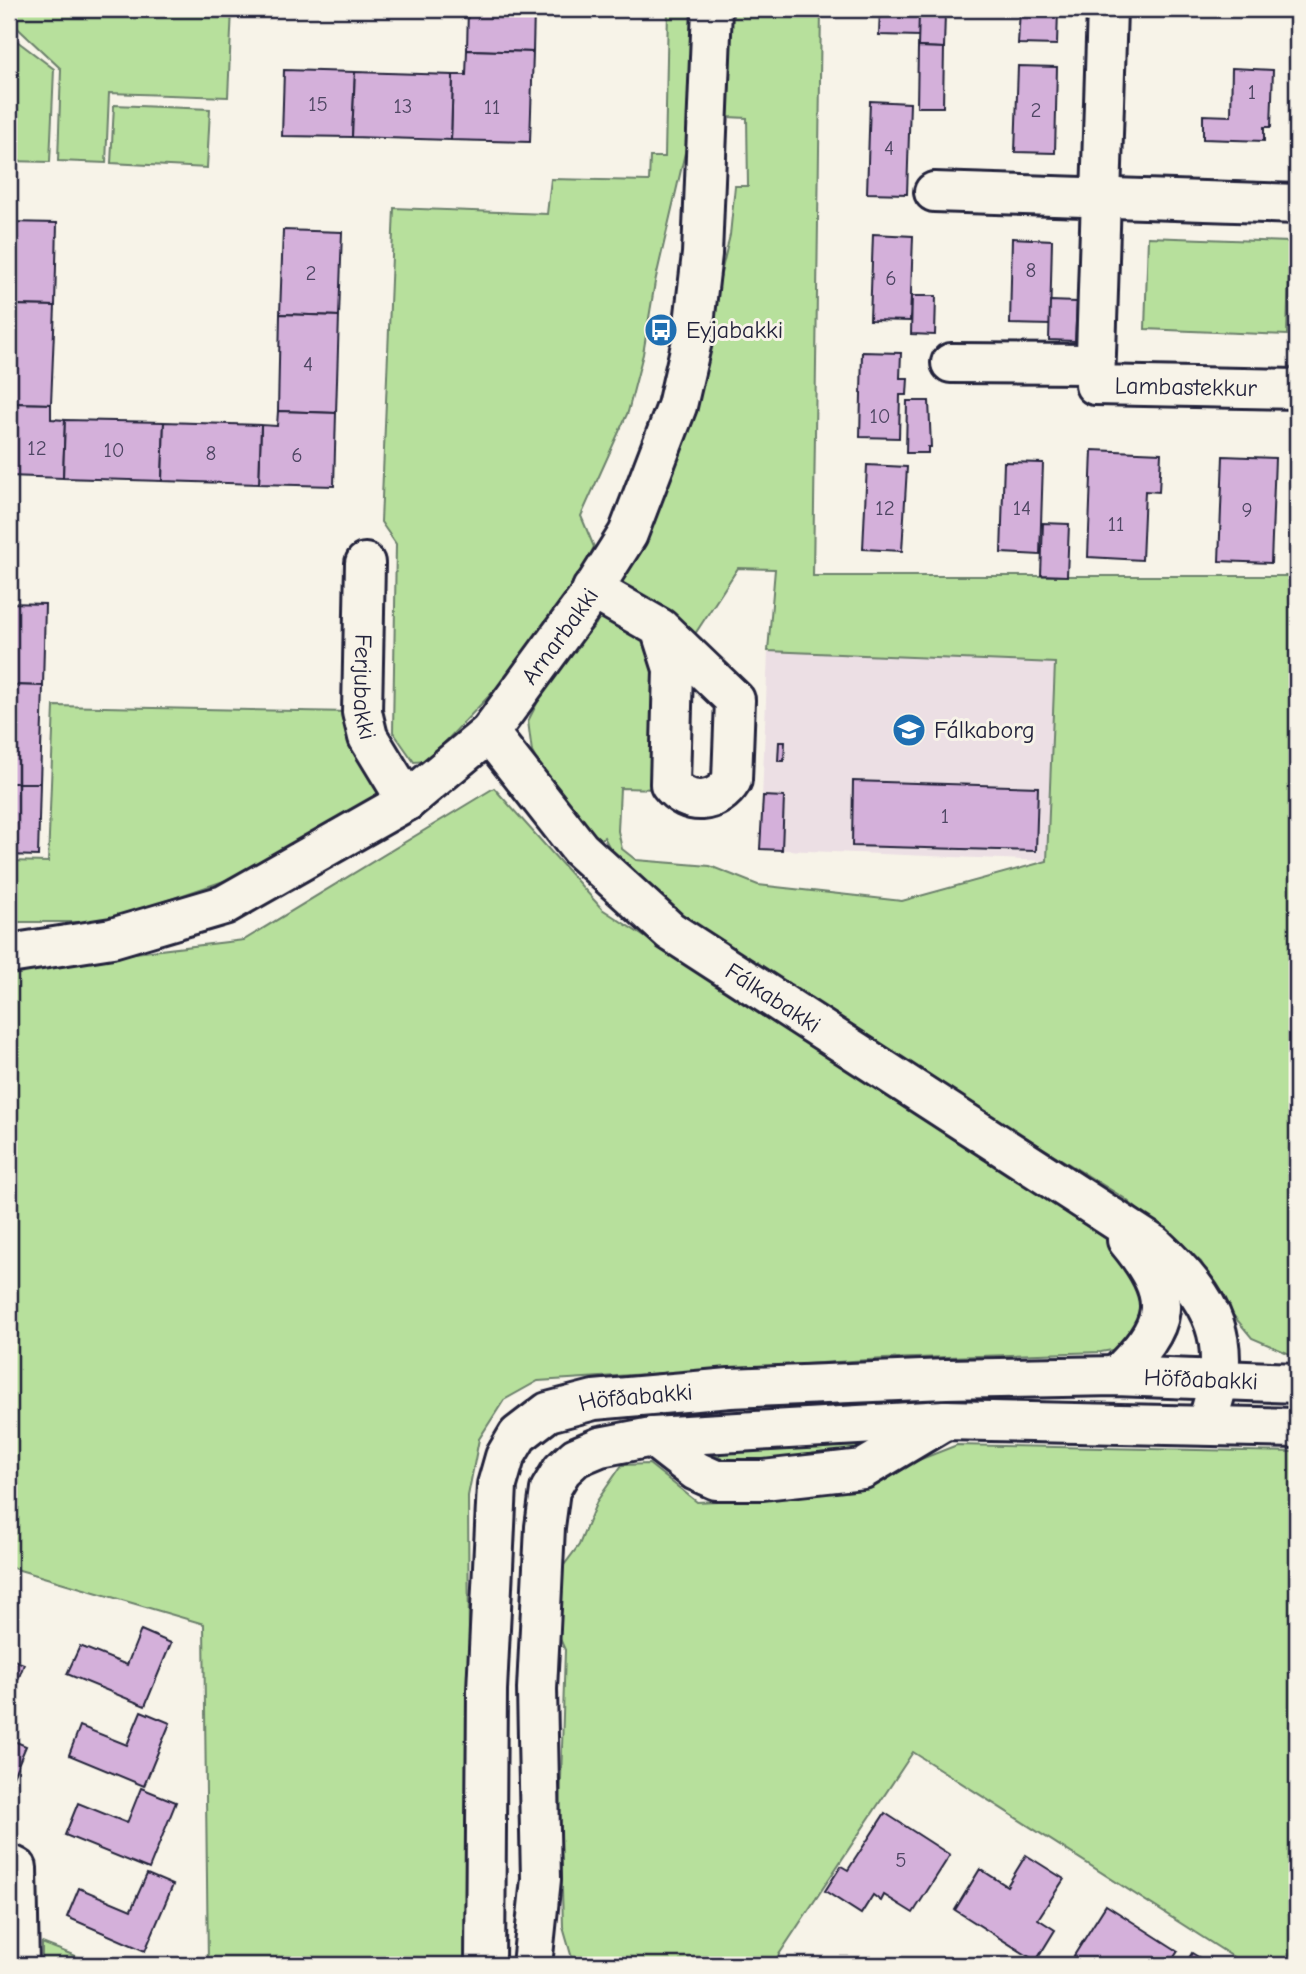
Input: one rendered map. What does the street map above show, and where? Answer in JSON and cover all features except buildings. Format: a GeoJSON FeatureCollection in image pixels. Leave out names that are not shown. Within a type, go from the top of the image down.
{"type":"FeatureCollection","features":[{"type":"Feature","properties":{"kind":"street","name":"Arnarbakki"},"geometry":{"type":"LineString","coordinates":[[9,954],[112,938],[224,905],[407,801],[489,733],[628,534],[677,406],[692,341],[702,240],[712,9]]}},
{"type":"Feature","properties":{"kind":"street","name":"Lambastekkur"},"geometry":{"type":"LineString","coordinates":[[1095,375],[1107,9]]}},
{"type":"Feature","properties":{"kind":"street"},"geometry":{"type":"LineString","coordinates":[[934,192],[1101,195],[1297,204]]}},
{"type":"Feature","properties":{"kind":"street","name":"Lambastekkur"},"geometry":{"type":"LineString","coordinates":[[951,363],[1297,389]]}},
{"type":"Feature","properties":{"kind":"street","name":"Ferjubakki"},"geometry":{"type":"LineString","coordinates":[[365,563],[362,712],[368,737],[407,801]]}},
{"type":"Feature","properties":{"kind":"street"},"geometry":{"type":"LineString","coordinates":[[592,589],[660,628]]}},
{"type":"Feature","properties":{"kind":"street","name":"Fálkabakki"},"geometry":{"type":"LineString","coordinates":[[489,733],[580,849],[670,931],[1103,1211],[1154,1245],[1185,1274],[1204,1298],[1218,1335],[1219,1381],[1206,1424]]}},
{"type":"Feature","properties":{"kind":"street","name":"Fálkabakki"},"geometry":{"type":"LineString","coordinates":[[1103,1211],[1147,1264],[1158,1287],[1159,1311],[1156,1330],[1145,1347],[1116,1376]]}},
{"type":"Feature","properties":{"kind":"street"},"geometry":{"type":"LineString","coordinates":[[1218,1335],[1237,1358],[1266,1374],[1297,1382]]}},
{"type":"Feature","properties":{"kind":"street","name":"Höfðabakki"},"geometry":{"type":"LineString","coordinates":[[485,1965],[487,1690],[494,1538],[500,1476],[505,1457],[518,1434],[548,1412],[594,1400],[730,1388],[1116,1376],[1297,1382]]}},
{"type":"Feature","properties":{"kind":"street","name":"Höfðabakki"},"geometry":{"type":"LineString","coordinates":[[532,1965],[541,1879],[537,1689],[544,1527],[550,1490],[562,1470],[576,1457],[600,1447],[652,1437],[945,1420],[1297,1428]]}},
{"type":"Feature","properties":{"kind":"street"},"geometry":{"type":"LineString","coordinates":[[9,1864],[17,1868],[19,1965]]}},
{"type":"Feature","properties":{"kind":"street"},"geometry":{"type":"LineString","coordinates":[[541,1879],[552,1944],[561,1965]]}},
{"type":"Feature","properties":{"kind":"shaded area","name":"Fálkaborg"},"geometry":{"type":"Polygon","coordinates":[[[768,651],[1055,663],[1047,861],[760,849],[768,651]]]}},
{"type":"Feature","properties":{"kind":"green space"},"geometry":{"type":"Polygon","coordinates":[[[9,9],[232,9],[228,97],[109,93],[106,163],[58,161],[61,69],[9,20],[9,9]]]}},
{"type":"Feature","properties":{"kind":"green space"},"geometry":{"type":"Polygon","coordinates":[[[668,9],[693,9],[687,144],[655,282],[643,354],[628,412],[581,516],[594,547],[550,632],[427,761],[414,762],[393,732],[396,544],[381,522],[394,208],[547,214],[551,179],[649,181],[650,157],[665,157],[668,9]]]}},
{"type":"Feature","properties":{"kind":"green space"},"geometry":{"type":"Polygon","coordinates":[[[732,9],[821,9],[813,576],[1297,576],[1297,1357],[1252,1338],[1223,1303],[1201,1262],[1124,1198],[678,923],[621,869],[604,837],[598,842],[558,800],[532,752],[528,721],[549,680],[596,624],[626,560],[675,470],[730,235],[735,186],[748,186],[747,118],[728,117],[732,9]],[[738,568],[663,683],[660,789],[620,788],[618,831],[622,849],[636,860],[710,866],[758,885],[902,901],[1047,861],[1055,663],[768,651],[775,569],[738,568]]]}},
{"type":"Feature","properties":{"kind":"green space"},"geometry":{"type":"Polygon","coordinates":[[[9,35],[54,69],[50,162],[9,161],[9,35]]]}},
{"type":"Feature","properties":{"kind":"green space"},"geometry":{"type":"Polygon","coordinates":[[[114,105],[210,109],[207,168],[111,163],[114,105]]]}},
{"type":"Feature","properties":{"kind":"green space"},"geometry":{"type":"Polygon","coordinates":[[[1148,237],[1290,242],[1287,335],[1145,329],[1148,237]]]}},
{"type":"Feature","properties":{"kind":"green space"},"geometry":{"type":"Polygon","coordinates":[[[54,706],[351,712],[384,795],[256,870],[104,922],[9,922],[9,861],[48,862],[54,706]]]}},
{"type":"Feature","properties":{"kind":"green space"},"geometry":{"type":"Polygon","coordinates":[[[494,788],[602,909],[1108,1240],[1144,1297],[1139,1328],[1123,1348],[1101,1352],[884,1359],[538,1381],[504,1400],[479,1439],[468,1496],[471,1965],[208,1965],[204,1624],[9,1567],[9,968],[244,940],[494,788]]]}},
{"type":"Feature","properties":{"kind":"green space"},"geometry":{"type":"Polygon","coordinates":[[[872,1445],[861,1454],[730,1462],[712,1453],[872,1445]]]}},
{"type":"Feature","properties":{"kind":"green space"},"geometry":{"type":"Polygon","coordinates":[[[957,1445],[1297,1452],[1297,1965],[1246,1965],[913,1752],[772,1965],[574,1965],[563,1927],[560,1813],[565,1650],[541,1596],[579,1545],[597,1501],[622,1465],[649,1464],[697,1502],[759,1499],[855,1485],[957,1445]]]}},
{"type":"Feature","properties":{"kind":"green space"},"geometry":{"type":"Polygon","coordinates":[[[42,1943],[99,1965],[42,1965],[42,1943]]]}},
{"type":"Feature","properties":{"kind":"place","name":"Eyjabakki"},"geometry":{"type":"Point","coordinates":[661,330]}},
{"type":"Feature","properties":{"kind":"place","name":"Fálkaborg"},"geometry":{"type":"Point","coordinates":[909,730]}}]}
